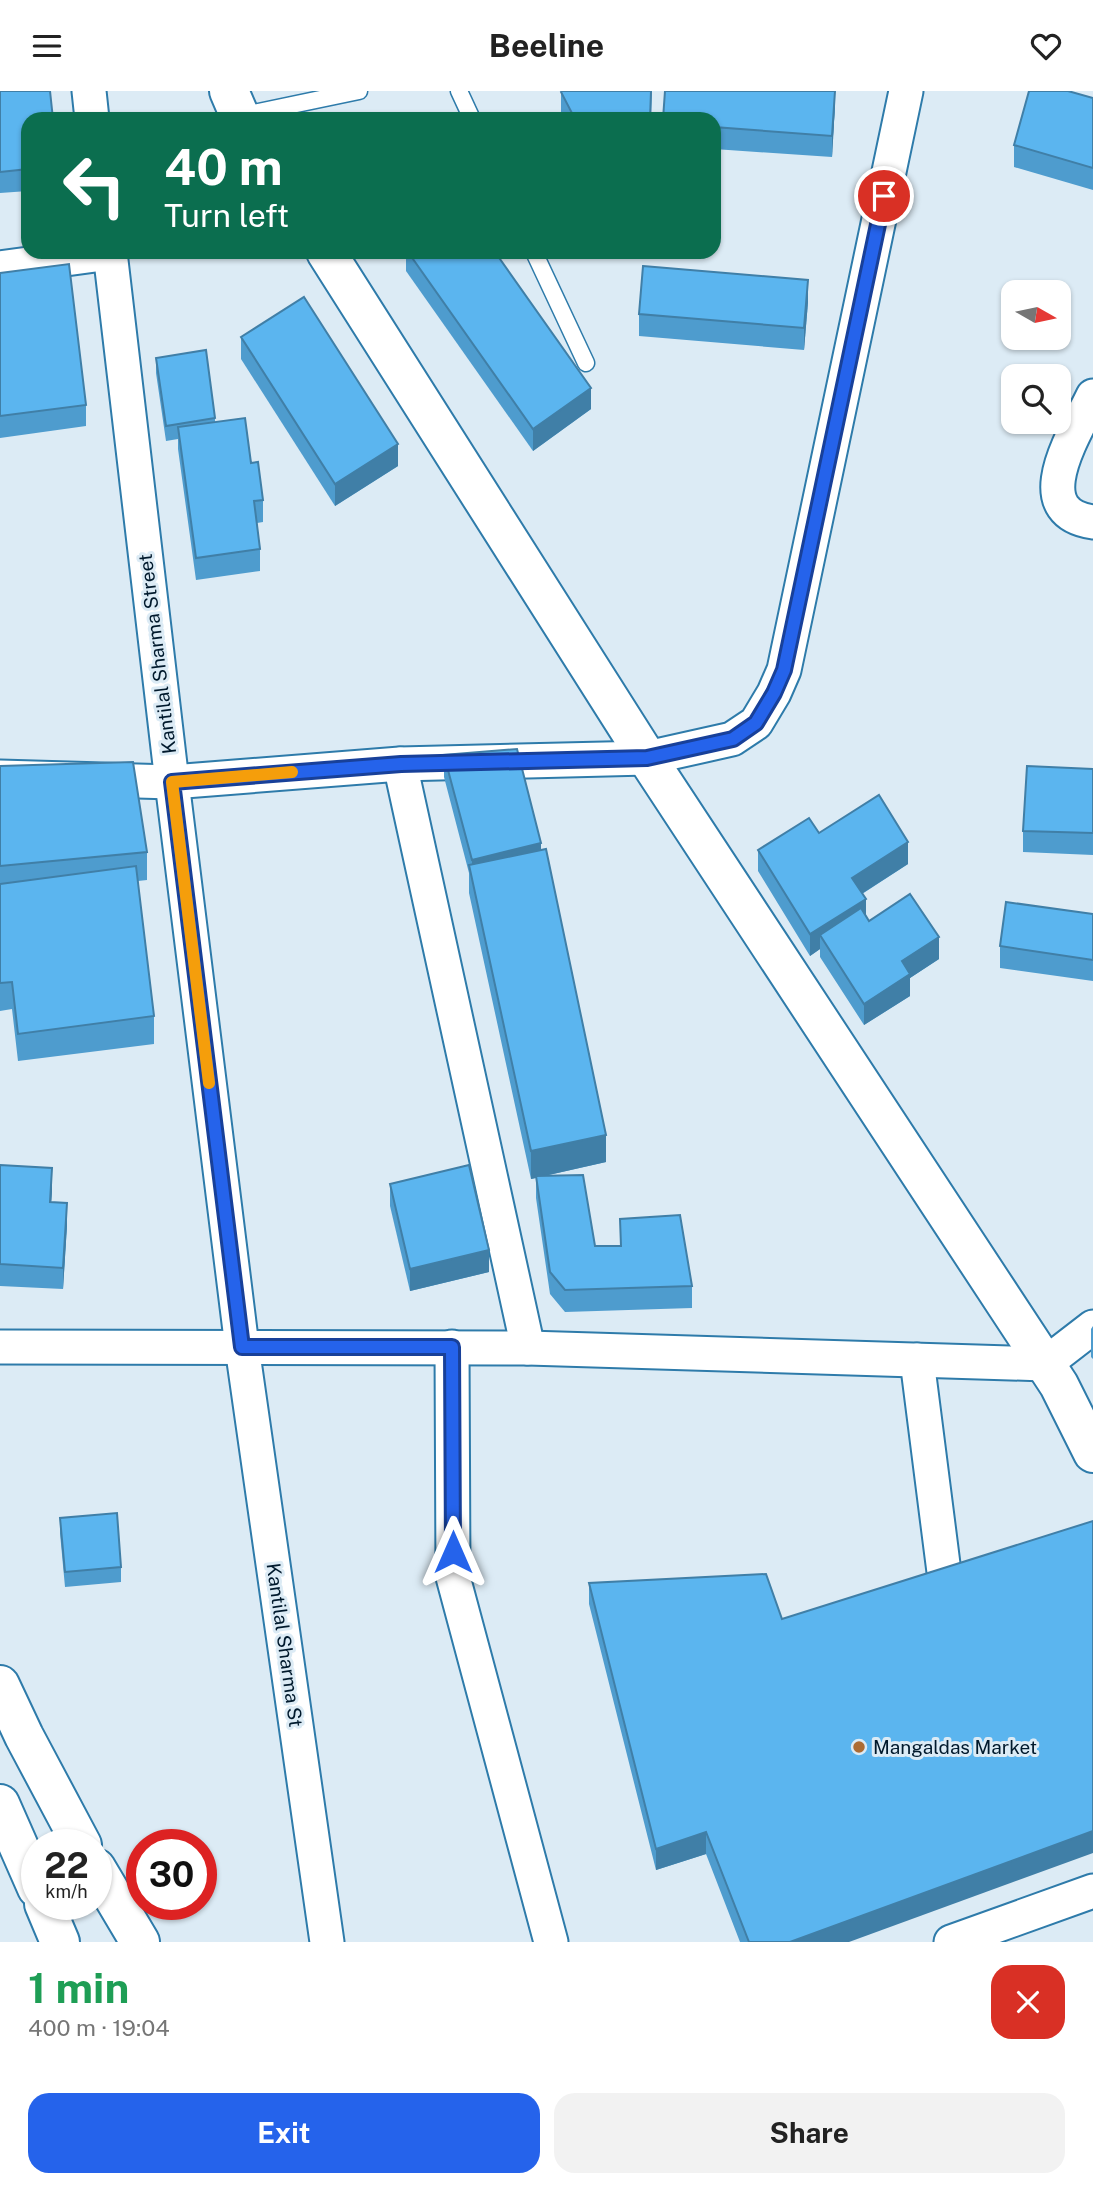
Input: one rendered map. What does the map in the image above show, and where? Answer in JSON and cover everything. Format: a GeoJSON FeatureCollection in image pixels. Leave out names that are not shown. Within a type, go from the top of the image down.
{"type":"FeatureCollection","features":[{"type":"Feature","properties":{"kind":"street"},"geometry":{"type":"LineString","coordinates":[[89,91],[91,112]]}},
{"type":"Feature","properties":{"kind":"street"},"geometry":{"type":"LineString","coordinates":[[0,777],[172,782],[401,764],[647,758],[733,739],[756,723],[784,670],[906,91]]}},
{"type":"Feature","properties":{"kind":"street"},"geometry":{"type":"LineString","coordinates":[[0,268],[66,259]]}},
{"type":"Feature","properties":{"kind":"street","name":"Kantilal Sharma Street"},"geometry":{"type":"LineString","coordinates":[[111,259],[242,1347]]}},
{"type":"Feature","properties":{"kind":"street"},"geometry":{"type":"LineString","coordinates":[[330,259],[647,758],[1059,1385],[1093,1453]]}},
{"type":"Feature","properties":{"kind":"street"},"geometry":{"type":"LineString","coordinates":[[1093,396],[1059,467],[1056,487],[1063,509],[1080,520],[1093,522]]}},
{"type":"Feature","properties":{"kind":"street"},"geometry":{"type":"LineString","coordinates":[[401,764],[528,1347]]}},
{"type":"Feature","properties":{"kind":"street"},"geometry":{"type":"LineString","coordinates":[[0,1347],[528,1347],[1045,1364],[1093,1327]]}},
{"type":"Feature","properties":{"kind":"street","name":"Kantilal Sharma St"},"geometry":{"type":"LineString","coordinates":[[242,1347],[327,1942]]}},
{"type":"Feature","properties":{"kind":"street"},"geometry":{"type":"LineString","coordinates":[[452,1347],[453,1577],[551,1942]]}},
{"type":"Feature","properties":{"kind":"street"},"geometry":{"type":"LineString","coordinates":[[917,1360],[944,1571]]}},
{"type":"Feature","properties":{"kind":"street"},"geometry":{"type":"LineString","coordinates":[[0,1685],[73,1829]]}},
{"type":"Feature","properties":{"kind":"street"},"geometry":{"type":"LineString","coordinates":[[0,1804],[21,1852]]}},
{"type":"Feature","properties":{"kind":"street"},"geometry":{"type":"LineString","coordinates":[[951,1942],[1093,1891]]}},
{"type":"Feature","properties":{"kind":"street"},"geometry":{"type":"LineString","coordinates":[[112,1895],[140,1942]]}},
{"type":"Feature","properties":{"kind":"lane"},"geometry":{"type":"LineString","coordinates":[[232,103],[359,91]]}},
{"type":"Feature","properties":{"kind":"lane"},"geometry":{"type":"LineString","coordinates":[[459,91],[469,112]]}},
{"type":"Feature","properties":{"kind":"lane"},"geometry":{"type":"LineString","coordinates":[[537,259],[586,363]]}},
{"type":"Feature","properties":{"kind":"building"},"geometry":{"type":"Polygon","coordinates":[[[0,91],[50,91],[52,112],[21,112],[21,170],[0,172],[0,91]]]}},
{"type":"Feature","properties":{"kind":"building"},"geometry":{"type":"Polygon","coordinates":[[[651,91],[650,112],[571,112],[561,92],[651,91]]]}},
{"type":"Feature","properties":{"kind":"building"},"geometry":{"type":"Polygon","coordinates":[[[665,91],[835,91],[832,136],[721,128],[721,112],[664,112],[665,91]]]}},
{"type":"Feature","properties":{"kind":"building"},"geometry":{"type":"Polygon","coordinates":[[[1029,91],[1068,91],[1093,98],[1093,168],[1014,145],[1029,91]]]}},
{"type":"Feature","properties":{"kind":"building"},"geometry":{"type":"Polygon","coordinates":[[[413,259],[500,259],[591,388],[533,429],[413,259]]]}},
{"type":"Feature","properties":{"kind":"building"},"geometry":{"type":"Polygon","coordinates":[[[69,264],[86,405],[0,416],[0,273],[69,264]]]}},
{"type":"Feature","properties":{"kind":"building"},"geometry":{"type":"Polygon","coordinates":[[[643,266],[808,280],[804,328],[639,314],[643,266]]]}},
{"type":"Feature","properties":{"kind":"building"},"geometry":{"type":"Polygon","coordinates":[[[304,297],[398,444],[335,484],[241,337],[304,297]]]}},
{"type":"Feature","properties":{"kind":"building"},"geometry":{"type":"Polygon","coordinates":[[[206,350],[215,418],[166,426],[156,358],[206,350]]]}},
{"type":"Feature","properties":{"kind":"building"},"geometry":{"type":"Polygon","coordinates":[[[245,418],[251,463],[258,462],[263,500],[254,501],[260,549],[196,558],[178,427],[245,418]]]}},
{"type":"Feature","properties":{"kind":"building"},"geometry":{"type":"Polygon","coordinates":[[[517,749],[541,843],[472,860],[444,755],[517,749]]]}},
{"type":"Feature","properties":{"kind":"building"},"geometry":{"type":"Polygon","coordinates":[[[133,762],[147,852],[0,866],[0,766],[133,762]]]}},
{"type":"Feature","properties":{"kind":"building"},"geometry":{"type":"Polygon","coordinates":[[[1027,766],[1093,769],[1093,833],[1023,831],[1027,766]]]}},
{"type":"Feature","properties":{"kind":"building"},"geometry":{"type":"Polygon","coordinates":[[[879,795],[908,842],[852,878],[866,899],[810,934],[758,850],[809,818],[819,833],[879,795]]]}},
{"type":"Feature","properties":{"kind":"building"},"geometry":{"type":"Polygon","coordinates":[[[546,849],[606,1135],[531,1151],[469,865],[546,849]]]}},
{"type":"Feature","properties":{"kind":"building"},"geometry":{"type":"Polygon","coordinates":[[[136,866],[154,1016],[18,1034],[12,982],[0,983],[0,884],[136,866]]]}},
{"type":"Feature","properties":{"kind":"building"},"geometry":{"type":"Polygon","coordinates":[[[910,894],[939,937],[902,961],[910,974],[864,1004],[820,935],[861,908],[869,921],[910,894]]]}},
{"type":"Feature","properties":{"kind":"building"},"geometry":{"type":"Polygon","coordinates":[[[1006,902],[1093,914],[1093,960],[1000,946],[1006,902]]]}},
{"type":"Feature","properties":{"kind":"building"},"geometry":{"type":"Polygon","coordinates":[[[0,1165],[52,1168],[50,1202],[67,1203],[63,1268],[0,1264],[0,1165]]]}},
{"type":"Feature","properties":{"kind":"building"},"geometry":{"type":"Polygon","coordinates":[[[469,1165],[489,1250],[410,1269],[390,1184],[469,1165]]]}},
{"type":"Feature","properties":{"kind":"building"},"geometry":{"type":"Polygon","coordinates":[[[583,1175],[595,1246],[621,1246],[620,1219],[680,1215],[692,1286],[565,1290],[550,1272],[536,1176],[583,1175]]]}},
{"type":"Feature","properties":{"kind":"building"},"geometry":{"type":"Polygon","coordinates":[[[117,1513],[121,1567],[65,1572],[60,1518],[117,1513]]]}},
{"type":"Feature","properties":{"kind":"building","name":"Mangaldas Market"},"geometry":{"type":"Polygon","coordinates":[[[1093,1521],[1093,1831],[790,1942],[749,1942],[706,1832],[656,1849],[589,1583],[766,1574],[782,1619],[1093,1521]]]}},
{"type":"Feature","properties":{"kind":"slow traffic"},"geometry":{"type":"LineString","coordinates":[[209,1083],[172,782],[292,772]]}},
{"type":"Feature","properties":{"kind":"place","name":"Mangaldas Market"},"geometry":{"type":"Point","coordinates":[859,1747]}},
{"type":"Feature","properties":{"kind":"route"},"geometry":{"type":"LineString","coordinates":[[453,1552],[452,1347],[242,1347],[172,782],[401,764],[647,758],[733,739],[756,723],[784,670],[884,196]]}}]}
